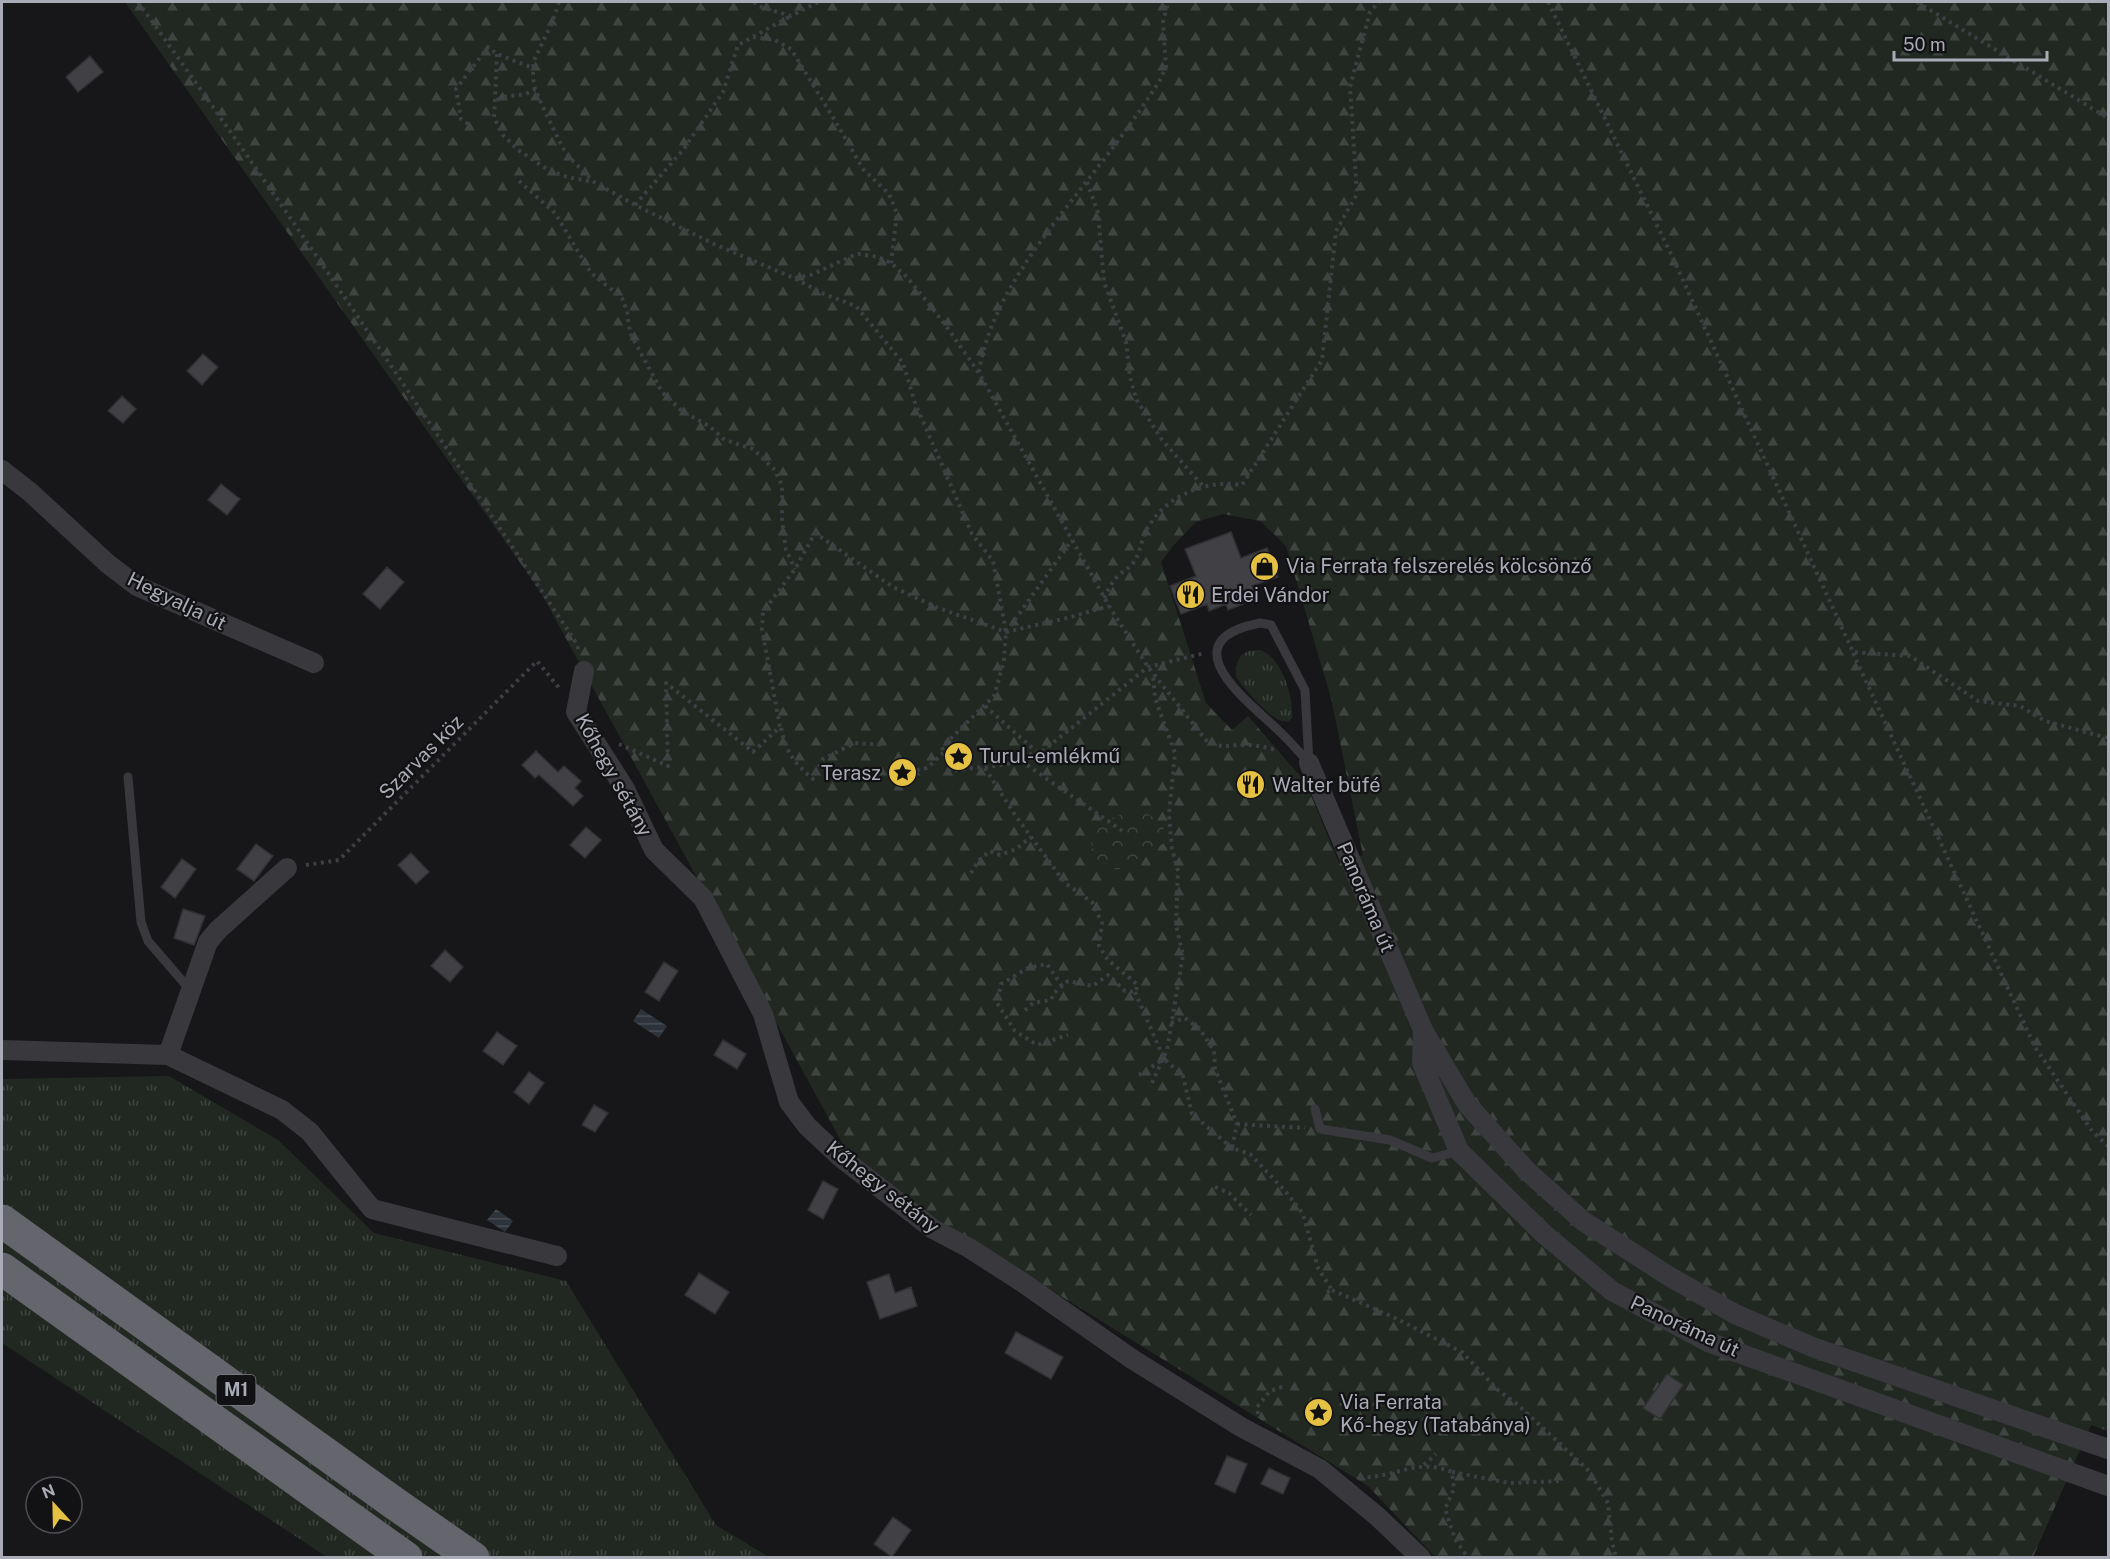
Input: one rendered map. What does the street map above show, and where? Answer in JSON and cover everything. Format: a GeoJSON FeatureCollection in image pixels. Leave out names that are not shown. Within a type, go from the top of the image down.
{"type":"FeatureCollection","features":[{"type":"Feature","properties":{"kind":"highway","name":"M1"},"geometry":{"type":"LineString","coordinates":[[2,1221],[394,1503],[473,1557]]}},
{"type":"Feature","properties":{"kind":"highway","name":"M1"},"geometry":{"type":"LineString","coordinates":[[2,1269],[406,1557]]}},
{"type":"Feature","properties":{"kind":"street","name":"Hegyalja út"},"geometry":{"type":"LineString","coordinates":[[2,470],[30,492],[108,564],[137,586],[314,663]]}},
{"type":"Feature","properties":{"kind":"street","name":"Kőhegy sétány"},"geometry":{"type":"LineString","coordinates":[[584,671],[576,712],[625,789],[654,850],[703,898],[763,1014],[789,1102],[807,1126],[839,1156],[933,1229],[969,1248],[1067,1312],[1132,1359],[1257,1436],[1320,1469],[1421,1557]]}},
{"type":"Feature","properties":{"kind":"street","name":"Panoráma út"},"geometry":{"type":"LineString","coordinates":[[1309,763],[1423,1030],[1467,1104],[1526,1170],[1583,1221],[1666,1275],[1735,1314],[1815,1348],[2109,1449]]}},
{"type":"Feature","properties":{"kind":"street"},"geometry":{"type":"LineString","coordinates":[[168,1055],[205,948],[212,937],[287,868]]}},
{"type":"Feature","properties":{"kind":"street","name":"Panoráma út"},"geometry":{"type":"LineString","coordinates":[[1423,1030],[1422,1063],[1459,1151],[1544,1234],[1612,1291],[1708,1342],[2109,1486]]}},
{"type":"Feature","properties":{"kind":"street"},"geometry":{"type":"LineString","coordinates":[[2,1050],[168,1055],[282,1110],[310,1132],[372,1209],[557,1256]]}},
{"type":"Feature","properties":{"kind":"lane"},"geometry":{"type":"LineString","coordinates":[[1260,623],[1271,625],[1305,690],[1309,763],[1255,711],[1219,668],[1217,650],[1222,640],[1241,628],[1260,623]]}},
{"type":"Feature","properties":{"kind":"lane"},"geometry":{"type":"LineString","coordinates":[[128,777],[141,922],[148,941],[191,991]]}},
{"type":"Feature","properties":{"kind":"lane"},"geometry":{"type":"LineString","coordinates":[[1315,1109],[1320,1129],[1390,1140],[1432,1158],[1459,1151]]}},
{"type":"Feature","properties":{"kind":"path"},"geometry":{"type":"LineString","coordinates":[[138,2],[264,178],[577,644],[584,671]]}},
{"type":"Feature","properties":{"kind":"path"},"geometry":{"type":"LineString","coordinates":[[559,2],[533,68],[535,89],[563,148],[594,182],[714,244],[794,278],[824,294],[856,306],[903,363],[915,403],[972,534],[993,561],[1006,632],[1004,661],[994,696],[942,747],[950,771],[985,768],[1020,761],[1040,754],[1148,667],[1217,650]]}},
{"type":"Feature","properties":{"kind":"path"},"geometry":{"type":"LineString","coordinates":[[754,2],[758,6],[791,16]]}},
{"type":"Feature","properties":{"kind":"path"},"geometry":{"type":"LineString","coordinates":[[635,205],[683,150],[723,92],[738,45],[818,2]]}},
{"type":"Feature","properties":{"kind":"path"},"geometry":{"type":"LineString","coordinates":[[979,373],[984,349],[1017,276],[1052,224],[1087,182],[1148,99],[1165,71],[1163,22],[1168,2]]}},
{"type":"Feature","properties":{"kind":"path"},"geometry":{"type":"LineString","coordinates":[[1104,598],[1117,576],[1133,564],[1144,533],[1153,518],[1173,500],[1203,486],[1232,483],[1242,485],[1322,360],[1336,231],[1357,194],[1350,87],[1370,12],[1379,2]]}},
{"type":"Feature","properties":{"kind":"path"},"geometry":{"type":"LineString","coordinates":[[1548,2],[1671,254],[2035,1047],[2092,1131],[2109,1146]]}},
{"type":"Feature","properties":{"kind":"path"},"geometry":{"type":"LineString","coordinates":[[1917,2],[2109,118]]}},
{"type":"Feature","properties":{"kind":"path"},"geometry":{"type":"LineString","coordinates":[[753,37],[775,40],[791,49],[863,169],[890,194],[897,213],[891,263]]}},
{"type":"Feature","properties":{"kind":"path"},"geometry":{"type":"LineString","coordinates":[[468,124],[461,119],[456,89],[488,47],[497,54],[533,68]]}},
{"type":"Feature","properties":{"kind":"path"},"geometry":{"type":"LineString","coordinates":[[497,54],[494,121],[503,135],[518,150],[550,171],[594,182]]}},
{"type":"Feature","properties":{"kind":"path"},"geometry":{"type":"LineString","coordinates":[[496,101],[509,95],[525,94],[535,89]]}},
{"type":"Feature","properties":{"kind":"path"},"geometry":{"type":"LineString","coordinates":[[519,181],[555,213],[591,273],[622,298],[627,311],[630,333],[662,392],[682,411],[709,426],[725,440],[753,449],[775,470],[783,486],[782,521],[786,550],[795,569]]}},
{"type":"Feature","properties":{"kind":"path"},"geometry":{"type":"LineString","coordinates":[[1087,182],[1098,213],[1104,282],[1126,342],[1130,377],[1136,399],[1162,440],[1203,486]]}},
{"type":"Feature","properties":{"kind":"path"},"geometry":{"type":"LineString","coordinates":[[794,278],[811,275],[855,254],[869,254],[891,263],[944,323],[979,373],[1104,598],[1153,674],[1206,740],[1221,746],[1254,745],[1268,748],[1309,763]]}},
{"type":"Feature","properties":{"kind":"path"},"geometry":{"type":"LineString","coordinates":[[883,745],[855,743],[834,753],[823,759],[813,779],[797,766],[784,742],[761,621],[763,612],[795,569],[815,533],[893,587],[938,608],[1006,632],[1057,621],[1109,606]]}},
{"type":"Feature","properties":{"kind":"path"},"geometry":{"type":"LineString","coordinates":[[1006,632],[1072,540]]}},
{"type":"Feature","properties":{"kind":"path"},"geometry":{"type":"LineString","coordinates":[[1853,652],[1910,656],[1978,701],[2020,706],[2045,721],[2109,738]]}},
{"type":"Feature","properties":{"kind":"path","name":"Szarvas köz"},"geometry":{"type":"LineString","coordinates":[[287,868],[339,860],[537,662],[559,688]]}},
{"type":"Feature","properties":{"kind":"path"},"geometry":{"type":"LineString","coordinates":[[1152,1083],[1164,1059],[1183,956],[1176,925],[1178,871],[1172,849],[1169,814],[1175,753],[1155,698],[1153,674]]}},
{"type":"Feature","properties":{"kind":"path"},"geometry":{"type":"LineString","coordinates":[[585,728],[668,766],[666,683],[753,752],[780,727]]}},
{"type":"Feature","properties":{"kind":"path"},"geometry":{"type":"LineString","coordinates":[[985,706],[1040,754]]}},
{"type":"Feature","properties":{"kind":"path"},"geometry":{"type":"LineString","coordinates":[[902,773],[927,768],[943,753]]}},
{"type":"Feature","properties":{"kind":"path"},"geometry":{"type":"LineString","coordinates":[[1020,761],[1124,832]]}},
{"type":"Feature","properties":{"kind":"path"},"geometry":{"type":"LineString","coordinates":[[985,768],[1065,883],[1092,902],[1102,922],[1099,946],[1108,960],[1138,985],[1135,992],[1164,1059],[1183,1076],[1192,1114],[1232,1148],[1250,1154],[1287,1192],[1303,1214],[1318,1268],[1332,1290],[1397,1319],[1462,1352],[1498,1390],[1518,1405],[1589,1471],[1608,1503],[1616,1557]]}},
{"type":"Feature","properties":{"kind":"path"},"geometry":{"type":"LineString","coordinates":[[971,873],[978,861],[990,850],[1000,855],[1017,849],[1031,837]]}},
{"type":"Feature","properties":{"kind":"path"},"geometry":{"type":"LineString","coordinates":[[1062,986],[1047,964],[1028,968],[1001,984],[997,1003],[1015,1031],[1037,1045],[1068,1035]]}},
{"type":"Feature","properties":{"kind":"path"},"geometry":{"type":"LineString","coordinates":[[1024,1011],[1033,1003],[1051,1000],[1068,981],[1093,986],[1108,975],[1125,991],[1135,992]]}},
{"type":"Feature","properties":{"kind":"path"},"geometry":{"type":"LineString","coordinates":[[1171,1023],[1185,1018],[1200,1029],[1214,1051],[1215,1069],[1237,1124],[1232,1148]]}},
{"type":"Feature","properties":{"kind":"path"},"geometry":{"type":"LineString","coordinates":[[1139,1075],[1164,1059]]}},
{"type":"Feature","properties":{"kind":"path"},"geometry":{"type":"LineString","coordinates":[[1237,1124],[1320,1129]]}},
{"type":"Feature","properties":{"kind":"path"},"geometry":{"type":"LineString","coordinates":[[1226,1150],[1232,1148]]}},
{"type":"Feature","properties":{"kind":"path"},"geometry":{"type":"LineString","coordinates":[[1215,1187],[1229,1193],[1251,1215]]}},
{"type":"Feature","properties":{"kind":"path"},"geometry":{"type":"LineString","coordinates":[[1325,1293],[1332,1290]]}},
{"type":"Feature","properties":{"kind":"path"},"geometry":{"type":"LineString","coordinates":[[1257,1436],[1260,1424],[1257,1407],[1270,1391],[1285,1386]]}},
{"type":"Feature","properties":{"kind":"path"},"geometry":{"type":"LineString","coordinates":[[1423,1466],[1436,1454]]}},
{"type":"Feature","properties":{"kind":"path"},"geometry":{"type":"LineString","coordinates":[[1333,1479],[1377,1478],[1404,1469],[1423,1466],[1440,1467],[1452,1472],[1509,1484],[1562,1481]]}},
{"type":"Feature","properties":{"kind":"path"},"geometry":{"type":"LineString","coordinates":[[1452,1472],[1454,1489],[1445,1509],[1455,1539],[1467,1557]]}},
{"type":"Feature","properties":{"kind":"green space"},"geometry":{"type":"Polygon","coordinates":[[[125,2],[2108,2],[2108,1431],[2091,1425],[2033,1557],[1435,1557],[1368,1486],[857,1170],[540,591],[125,2]],[[1223,514],[1196,522],[1161,562],[1206,703],[1232,730],[1248,716],[1306,783],[1339,863],[1363,855],[1331,698],[1286,546],[1260,521],[1223,514]]]}},
{"type":"Feature","properties":{"kind":"green space"},"geometry":{"type":"Polygon","coordinates":[[[1260,650],[1275,661],[1289,689],[1292,718],[1288,722],[1274,717],[1262,707],[1236,675],[1240,656],[1248,651],[1260,650]]]}},
{"type":"Feature","properties":{"kind":"green space"},"geometry":{"type":"Polygon","coordinates":[[[1138,810],[1149,815],[1162,826],[1166,842],[1120,869],[1104,870],[1098,863],[1090,840],[1094,833],[1110,819],[1138,810]]]}},
{"type":"Feature","properties":{"kind":"green space"},"geometry":{"type":"Polygon","coordinates":[[[169,1076],[278,1140],[374,1233],[566,1281],[716,1525],[769,1557],[327,1557],[2,1343],[2,1079],[169,1076]]]}},
{"type":"Feature","properties":{"kind":"shaded area"},"geometry":{"type":"Polygon","coordinates":[[[641,1009],[667,1026],[659,1038],[633,1021],[641,1009]]]}},
{"type":"Feature","properties":{"kind":"shaded area"},"geometry":{"type":"Polygon","coordinates":[[[496,1209],[513,1221],[505,1232],[487,1220],[496,1209]]]}},
{"type":"Feature","properties":{"kind":"building"},"geometry":{"type":"Polygon","coordinates":[[[90,56],[103,72],[78,92],[66,77],[90,56]]]}},
{"type":"Feature","properties":{"kind":"building"},"geometry":{"type":"Polygon","coordinates":[[[203,354],[218,367],[202,385],[187,371],[203,354]]]}},
{"type":"Feature","properties":{"kind":"building"},"geometry":{"type":"Polygon","coordinates":[[[122,396],[136,409],[123,423],[108,411],[122,396]]]}},
{"type":"Feature","properties":{"kind":"building"},"geometry":{"type":"Polygon","coordinates":[[[221,484],[240,499],[227,515],[208,500],[221,484]]]}},
{"type":"Feature","properties":{"kind":"building"},"geometry":{"type":"Polygon","coordinates":[[[1231,532],[1241,558],[1267,548],[1278,577],[1252,586],[1255,593],[1241,598],[1243,604],[1228,610],[1226,604],[1209,611],[1207,604],[1181,614],[1170,586],[1196,576],[1185,549],[1231,532]]]}},
{"type":"Feature","properties":{"kind":"building"},"geometry":{"type":"Polygon","coordinates":[[[387,567],[404,582],[380,609],[363,594],[387,567]]]}},
{"type":"Feature","properties":{"kind":"building"},"geometry":{"type":"Polygon","coordinates":[[[536,751],[558,772],[564,766],[581,781],[575,788],[583,796],[573,806],[539,775],[535,778],[522,765],[536,751]]]}},
{"type":"Feature","properties":{"kind":"building"},"geometry":{"type":"Polygon","coordinates":[[[586,827],[601,840],[585,858],[570,845],[586,827]]]}},
{"type":"Feature","properties":{"kind":"building"},"geometry":{"type":"Polygon","coordinates":[[[256,844],[273,856],[254,881],[237,869],[256,844]]]}},
{"type":"Feature","properties":{"kind":"building"},"geometry":{"type":"Polygon","coordinates":[[[411,853],[429,872],[416,884],[398,865],[411,853]]]}},
{"type":"Feature","properties":{"kind":"building"},"geometry":{"type":"Polygon","coordinates":[[[182,859],[196,869],[175,898],[161,887],[182,859]]]}},
{"type":"Feature","properties":{"kind":"building"},"geometry":{"type":"Polygon","coordinates":[[[183,909],[205,916],[194,945],[174,938],[183,909]]]}},
{"type":"Feature","properties":{"kind":"building"},"geometry":{"type":"Polygon","coordinates":[[[445,950],[463,967],[450,982],[431,966],[445,950]]]}},
{"type":"Feature","properties":{"kind":"building"},"geometry":{"type":"Polygon","coordinates":[[[664,962],[678,971],[659,1001],[645,992],[664,962]]]}},
{"type":"Feature","properties":{"kind":"building"},"geometry":{"type":"Polygon","coordinates":[[[497,1032],[517,1046],[503,1065],[483,1051],[497,1032]]]}},
{"type":"Feature","properties":{"kind":"building"},"geometry":{"type":"Polygon","coordinates":[[[723,1040],[746,1054],[737,1069],[714,1055],[723,1040]]]}},
{"type":"Feature","properties":{"kind":"building"},"geometry":{"type":"Polygon","coordinates":[[[529,1072],[544,1083],[529,1104],[514,1092],[529,1072]]]}},
{"type":"Feature","properties":{"kind":"building"},"geometry":{"type":"Polygon","coordinates":[[[594,1105],[608,1113],[595,1132],[582,1125],[594,1105]]]}},
{"type":"Feature","properties":{"kind":"building"},"geometry":{"type":"Polygon","coordinates":[[[823,1181],[838,1189],[823,1219],[808,1210],[823,1181]]]}},
{"type":"Feature","properties":{"kind":"building"},"geometry":{"type":"Polygon","coordinates":[[[699,1273],[729,1292],[715,1314],[685,1295],[699,1273]]]}},
{"type":"Feature","properties":{"kind":"building"},"geometry":{"type":"Polygon","coordinates":[[[889,1274],[895,1293],[911,1287],[917,1306],[880,1319],[867,1282],[889,1274]]]}},
{"type":"Feature","properties":{"kind":"building"},"geometry":{"type":"Polygon","coordinates":[[[1016,1332],[1063,1357],[1051,1379],[1005,1353],[1016,1332]]]}},
{"type":"Feature","properties":{"kind":"building"},"geometry":{"type":"Polygon","coordinates":[[[1667,1374],[1683,1385],[1660,1419],[1643,1408],[1667,1374]]]}},
{"type":"Feature","properties":{"kind":"building"},"geometry":{"type":"Polygon","coordinates":[[[1227,1456],[1247,1464],[1235,1493],[1215,1484],[1227,1456]]]}},
{"type":"Feature","properties":{"kind":"building"},"geometry":{"type":"Polygon","coordinates":[[[1269,1468],[1290,1478],[1283,1494],[1261,1484],[1269,1468]]]}},
{"type":"Feature","properties":{"kind":"building"},"geometry":{"type":"Polygon","coordinates":[[[893,1517],[911,1530],[892,1557],[874,1544],[893,1517]]]}},
{"type":"Feature","properties":{"kind":"place","name":"Via Ferrata felszerelés kölcsönző"},"geometry":{"type":"Point","coordinates":[1265,566]}},
{"type":"Feature","properties":{"kind":"place","name":"Erdei Vándor"},"geometry":{"type":"Point","coordinates":[1190,595]}},
{"type":"Feature","properties":{"kind":"place","name":"Turul-emlékmű"},"geometry":{"type":"Point","coordinates":[958,756]}},
{"type":"Feature","properties":{"kind":"place","name":"Terasz"},"geometry":{"type":"Point","coordinates":[902,773]}},
{"type":"Feature","properties":{"kind":"place","name":"Walter büfé"},"geometry":{"type":"Point","coordinates":[1251,785]}},
{"type":"Feature","properties":{"kind":"place","name":"Via Ferrata Kő-hegy (Tatabánya)"},"geometry":{"type":"Point","coordinates":[1319,1413]}}]}
